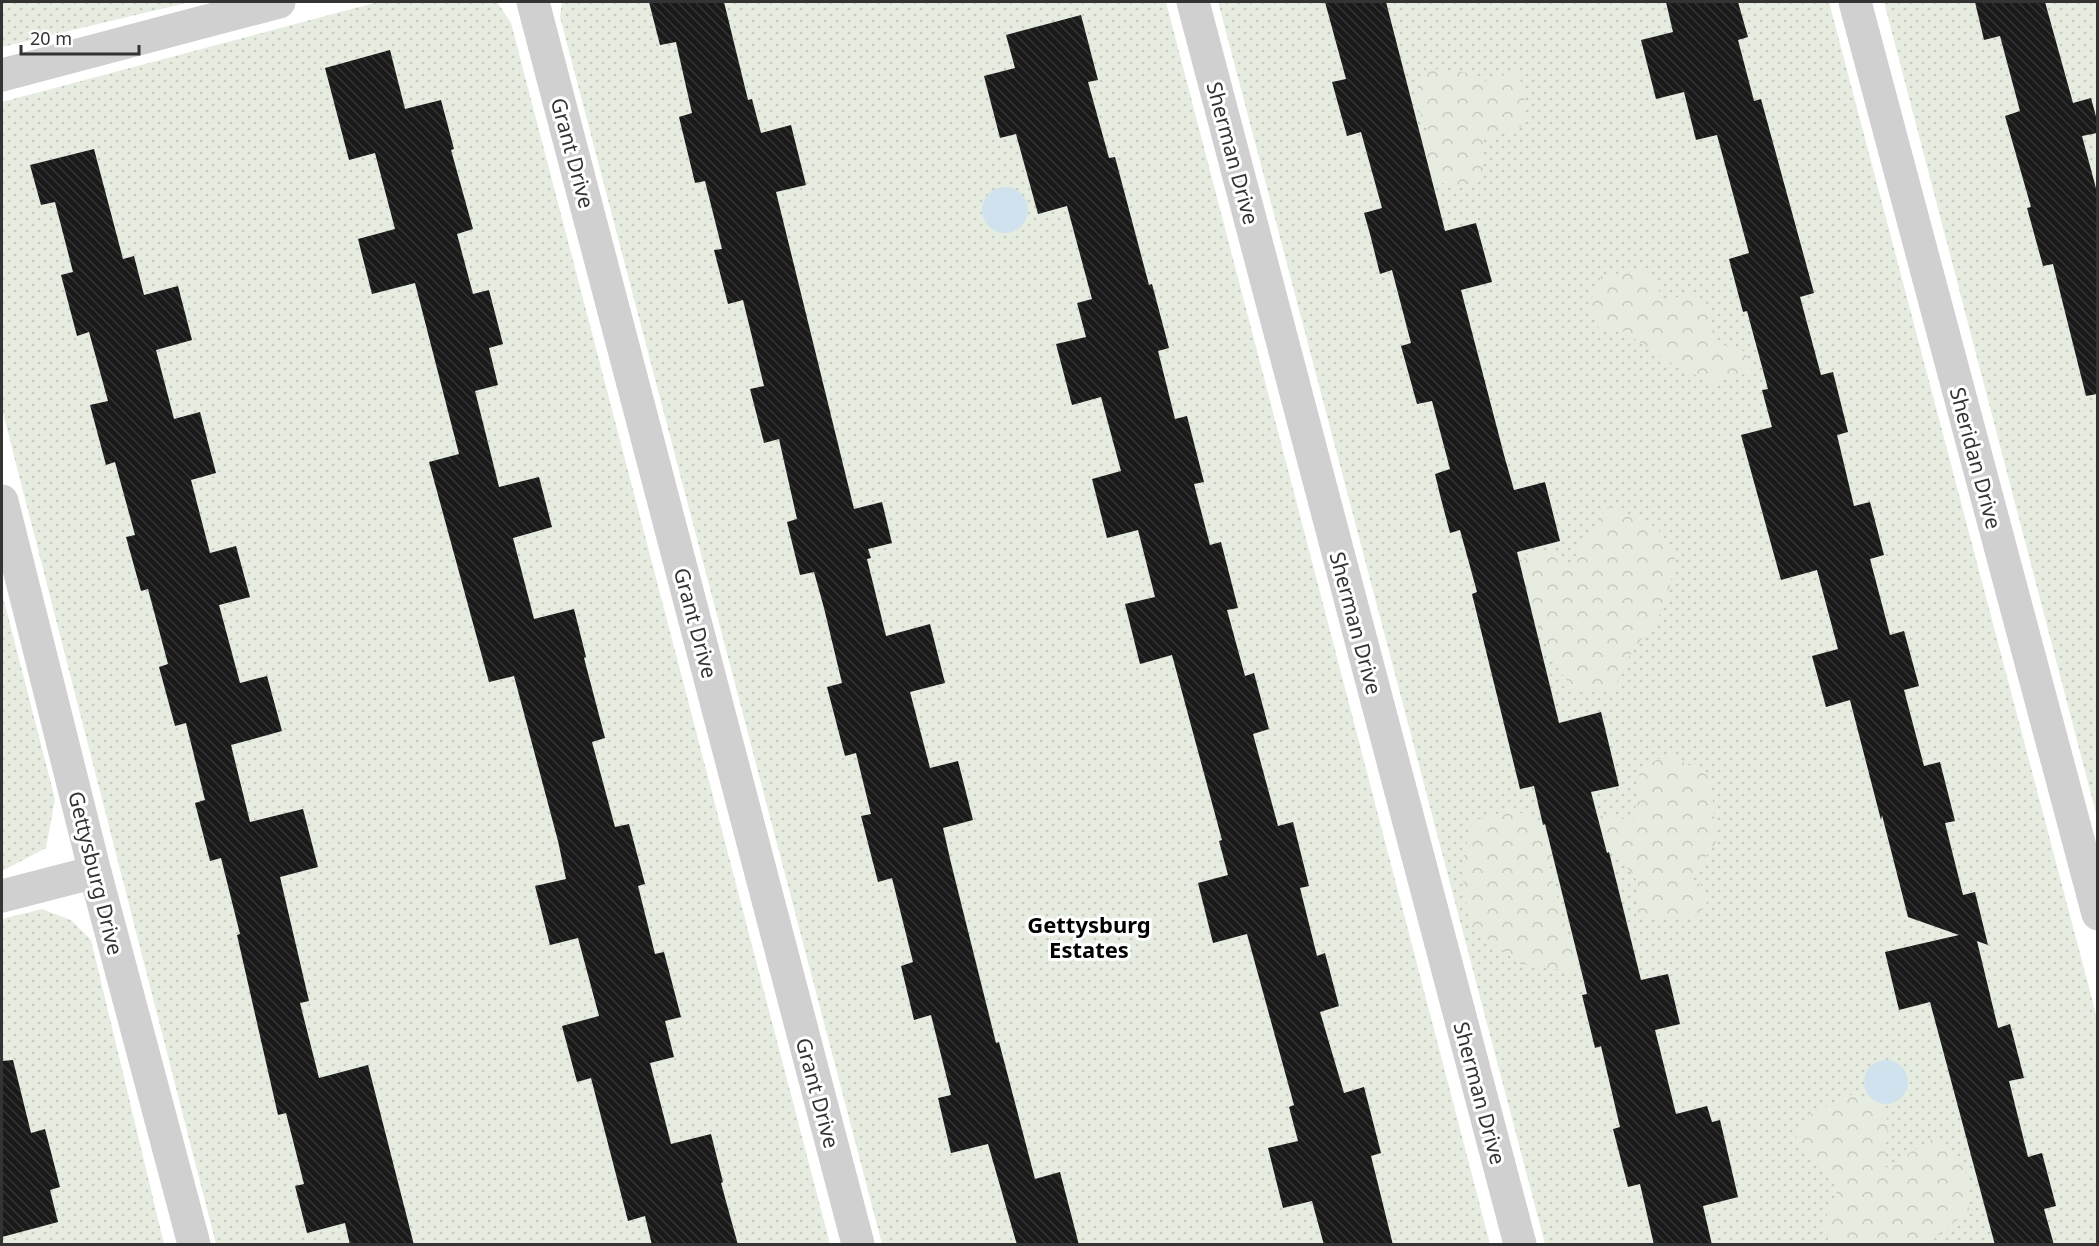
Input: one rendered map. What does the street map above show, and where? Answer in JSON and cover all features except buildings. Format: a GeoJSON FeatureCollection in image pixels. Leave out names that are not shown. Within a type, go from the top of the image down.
{"type":"FeatureCollection","features":[{"type":"Feature","properties":{"kind":"street"},"geometry":{"type":"LineString","coordinates":[[2,75],[279,2]]}},
{"type":"Feature","properties":{"kind":"street","name":"Grant Drive"},"geometry":{"type":"LineString","coordinates":[[533,2],[858,1245]]}},
{"type":"Feature","properties":{"kind":"street","name":"Sherman Drive"},"geometry":{"type":"LineString","coordinates":[[1193,2],[1520,1245]]}},
{"type":"Feature","properties":{"kind":"street","name":"Sheridan Drive"},"geometry":{"type":"LineString","coordinates":[[1855,2],[2097,914]]}},
{"type":"Feature","properties":{"kind":"street","name":"Gettysburg Drive"},"geometry":{"type":"LineString","coordinates":[[2,501],[95,872],[194,1245]]}},
{"type":"Feature","properties":{"kind":"street"},"geometry":{"type":"LineString","coordinates":[[2,896],[95,872]]}},
{"type":"Feature","properties":{"kind":"green space"},"geometry":{"type":"Polygon","coordinates":[[[2,2],[190,2],[2,47],[2,2]]]}},
{"type":"Feature","properties":{"kind":"green space"},"geometry":{"type":"Polygon","coordinates":[[[378,2],[497,2],[511,23],[830,1244],[216,1244],[2,409],[2,102],[378,2]]]}},
{"type":"Feature","properties":{"kind":"green space"},"geometry":{"type":"Polygon","coordinates":[[[562,2],[1166,2],[1490,1244],[882,1244],[560,17],[562,2]]]}},
{"type":"Feature","properties":{"kind":"green space"},"geometry":{"type":"Polygon","coordinates":[[[1218,2],[1829,2],[2097,1018],[2097,1244],[1545,1244],[1218,2]]]}},
{"type":"Feature","properties":{"kind":"green space"},"geometry":{"type":"Polygon","coordinates":[[[1884,2],[2097,2],[2097,817],[1884,2]]]}},
{"type":"Feature","properties":{"kind":"green space"},"geometry":{"type":"Polygon","coordinates":[[[1427,68],[1475,74],[1487,82],[1514,71],[1525,88],[1522,126],[1483,140],[1483,177],[1452,188],[1433,178],[1419,150],[1429,131],[1415,102],[1427,68]]]}},
{"type":"Feature","properties":{"kind":"green space"},"geometry":{"type":"Polygon","coordinates":[[[1646,270],[1665,301],[1693,292],[1708,305],[1717,343],[1746,352],[1751,372],[1713,383],[1674,365],[1621,330],[1599,328],[1589,305],[1601,276],[1646,270]]]}},
{"type":"Feature","properties":{"kind":"green space"},"geometry":{"type":"Polygon","coordinates":[[[1608,507],[1656,527],[1676,553],[1667,604],[1629,657],[1613,690],[1576,693],[1557,667],[1515,569],[1526,555],[1546,550],[1571,569],[1577,552],[1608,507]]]}},
{"type":"Feature","properties":{"kind":"green space"},"geometry":{"type":"Polygon","coordinates":[[[2,593],[55,799],[46,848],[2,871],[2,593]]]}},
{"type":"Feature","properties":{"kind":"green space"},"geometry":{"type":"Polygon","coordinates":[[[1668,754],[1711,777],[1716,843],[1691,877],[1703,887],[1707,905],[1695,916],[1638,917],[1638,882],[1610,846],[1567,856],[1549,868],[1567,933],[1591,958],[1569,971],[1521,964],[1470,926],[1461,866],[1473,821],[1513,809],[1553,829],[1604,815],[1634,821],[1640,769],[1668,754]]]}},
{"type":"Feature","properties":{"kind":"green space"},"geometry":{"type":"Polygon","coordinates":[[[42,909],[71,920],[91,940],[164,1244],[2,1244],[2,919],[42,909]]]}},
{"type":"Feature","properties":{"kind":"green space"},"geometry":{"type":"Polygon","coordinates":[[[1853,1094],[1875,1099],[1888,1121],[1884,1169],[1935,1137],[1965,1166],[1969,1210],[1934,1239],[1935,1244],[1830,1244],[1823,1225],[1838,1189],[1794,1142],[1807,1116],[1853,1094]]]}},
{"type":"Feature","properties":{"kind":"water"},"geometry":{"type":"Polygon","coordinates":[[[1005,187],[1021,194],[1028,210],[1021,226],[1005,233],[989,226],[982,210],[989,194],[1005,187]]]}},
{"type":"Feature","properties":{"kind":"water"},"geometry":{"type":"Polygon","coordinates":[[[1886,1060],[1901,1067],[1908,1082],[1901,1097],[1886,1104],[1871,1097],[1864,1082],[1871,1067],[1886,1060]]]}},
{"type":"Feature","properties":{"kind":"district","name":"Gettysburg Estates"},"geometry":{"type":"Point","coordinates":[1089,936]}}]}
